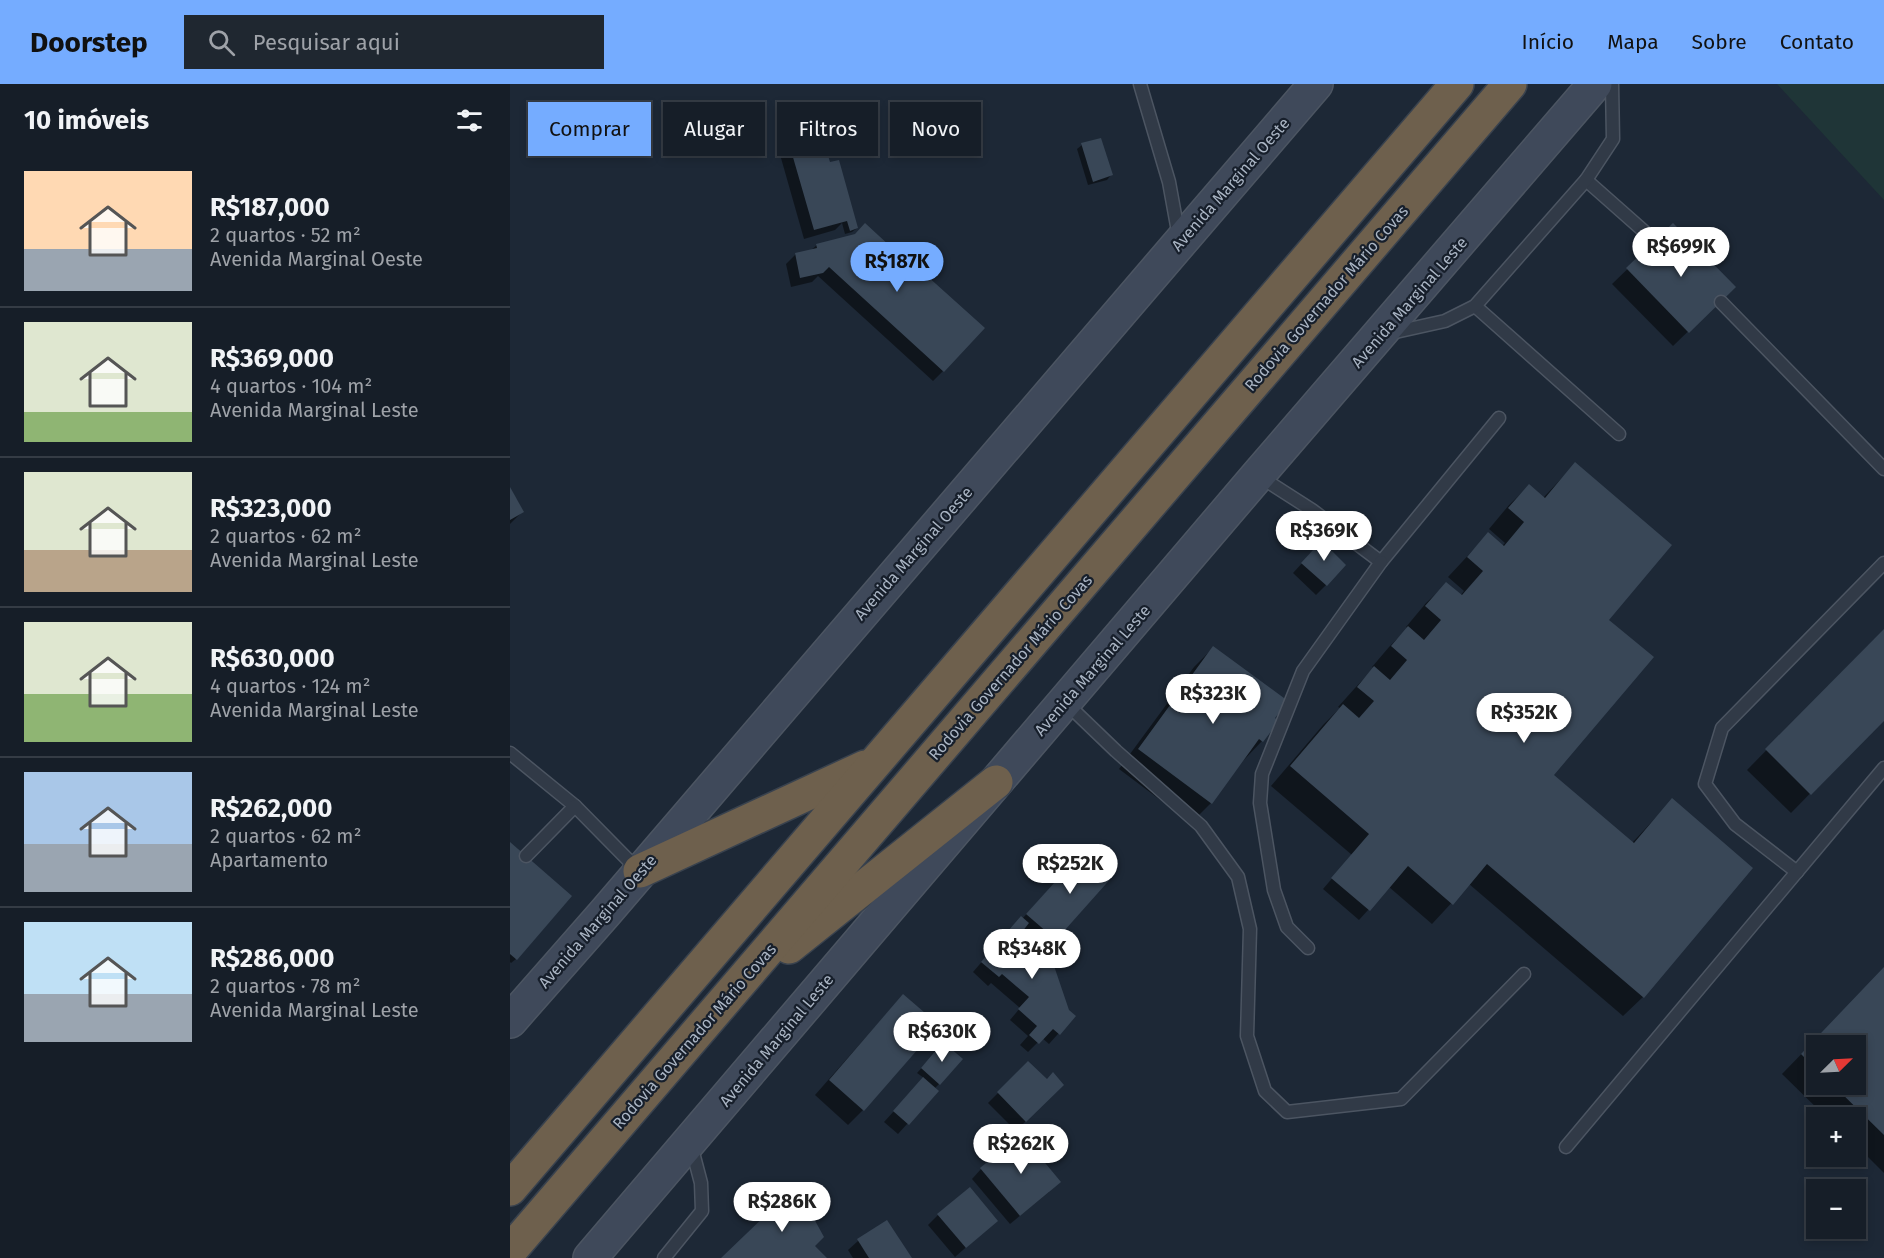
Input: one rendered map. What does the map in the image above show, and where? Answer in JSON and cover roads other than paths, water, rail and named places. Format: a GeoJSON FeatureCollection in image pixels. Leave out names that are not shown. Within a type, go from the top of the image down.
{"type":"FeatureCollection","features":[{"type":"Feature","properties":{"kind":"highway"},"geometry":{"type":"LineString","coordinates":[[510,1189],[1457,84]]}},
{"type":"Feature","properties":{"kind":"highway","name":"Rodovia Governador Mário Covas"},"geometry":{"type":"LineString","coordinates":[[510,1251],[1510,84]]}},
{"type":"Feature","properties":{"kind":"highway"},"geometry":{"type":"LineString","coordinates":[[640,872],[875,763]]}},
{"type":"Feature","properties":{"kind":"highway"},"geometry":{"type":"LineString","coordinates":[[727,997],[996,782]]}},
{"type":"Feature","properties":{"kind":"main road","name":"Avenida Marginal Oeste"},"geometry":{"type":"LineString","coordinates":[[510,1021],[606,913],[1316,84]]}},
{"type":"Feature","properties":{"kind":"main road","name":"Avenida Marginal Leste"},"geometry":{"type":"LineString","coordinates":[[590,1258],[1596,84]]}},
{"type":"Feature","properties":{"kind":"lane"},"geometry":{"type":"LineString","coordinates":[[1140,84],[1169,182],[1180,242]]}},
{"type":"Feature","properties":{"kind":"lane"},"geometry":{"type":"LineString","coordinates":[[1381,335],[1445,321],[1475,306],[1586,180],[1613,139],[1612,84]]}},
{"type":"Feature","properties":{"kind":"lane"},"geometry":{"type":"LineString","coordinates":[[1586,180],[1655,241]]}},
{"type":"Feature","properties":{"kind":"lane"},"geometry":{"type":"LineString","coordinates":[[1721,302],[1884,469]]}},
{"type":"Feature","properties":{"kind":"lane"},"geometry":{"type":"LineString","coordinates":[[1475,306],[1619,434]]}},
{"type":"Feature","properties":{"kind":"lane"},"geometry":{"type":"LineString","coordinates":[[1308,948],[1287,927],[1275,890],[1260,803],[1263,774],[1303,671],[1381,562],[1499,418]]}},
{"type":"Feature","properties":{"kind":"lane"},"geometry":{"type":"LineString","coordinates":[[1258,476],[1312,510],[1381,562]]}},
{"type":"Feature","properties":{"kind":"lane"},"geometry":{"type":"LineString","coordinates":[[1797,872],[1735,824],[1705,784],[1722,728],[1884,563]]}},
{"type":"Feature","properties":{"kind":"lane"},"geometry":{"type":"LineString","coordinates":[[1065,702],[1116,751],[1201,826],[1238,877],[1250,929],[1247,1036],[1265,1091],[1287,1112],[1401,1099],[1524,974]]}},
{"type":"Feature","properties":{"kind":"lane"},"geometry":{"type":"LineString","coordinates":[[510,753],[575,806],[640,872]]}},
{"type":"Feature","properties":{"kind":"lane"},"geometry":{"type":"LineString","coordinates":[[1566,1147],[1884,768]]}},
{"type":"Feature","properties":{"kind":"lane"},"geometry":{"type":"LineString","coordinates":[[526,856],[575,806]]}},
{"type":"Feature","properties":{"kind":"lane"},"geometry":{"type":"LineString","coordinates":[[664,1258],[702,1211],[701,1183],[690,1141]]}}]}
